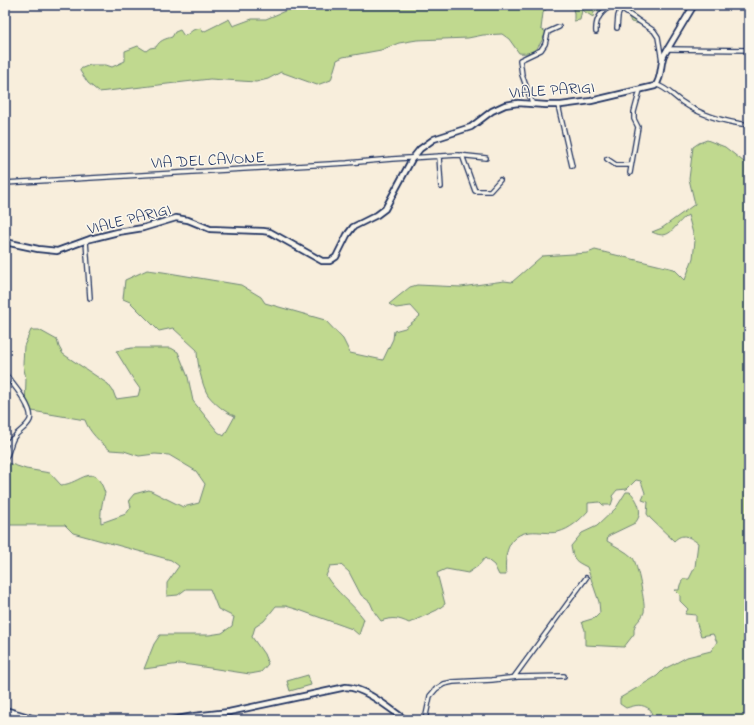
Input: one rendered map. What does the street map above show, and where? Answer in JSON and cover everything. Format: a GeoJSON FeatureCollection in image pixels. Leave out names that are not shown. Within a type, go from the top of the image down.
{"type":"FeatureCollection","features":[{"type":"Feature","properties":{"kind":"street"},"geometry":{"type":"LineString","coordinates":[[596,32],[596,24],[598,19],[606,10],[615,5],[653,29],[657,35],[662,60]]}},
{"type":"Feature","properties":{"kind":"street"},"geometry":{"type":"LineString","coordinates":[[694,5],[667,49],[662,60],[657,85],[664,88],[678,100],[695,110],[716,119],[749,125]]}},
{"type":"Feature","properties":{"kind":"street"},"geometry":{"type":"LineString","coordinates":[[617,28],[618,16],[621,8]]}},
{"type":"Feature","properties":{"kind":"street"},"geometry":{"type":"LineString","coordinates":[[533,104],[521,74],[520,60],[541,50],[545,44],[548,32],[559,27]]}},
{"type":"Feature","properties":{"kind":"street"},"geometry":{"type":"LineString","coordinates":[[667,49],[749,50]]}},
{"type":"Feature","properties":{"kind":"street","name":"VIALE PARIGI"},"geometry":{"type":"LineString","coordinates":[[5,242],[38,249],[58,251],[117,232],[148,227],[169,219],[182,218],[210,229],[270,232],[322,261],[330,262],[337,255],[347,235],[352,229],[385,209],[412,159],[420,149],[441,136],[471,127],[498,107],[511,104],[558,105],[591,100],[657,85]]}},
{"type":"Feature","properties":{"kind":"street"},"geometry":{"type":"LineString","coordinates":[[630,173],[638,127],[634,117],[634,109],[640,90]]}},
{"type":"Feature","properties":{"kind":"street"},"geometry":{"type":"LineString","coordinates":[[558,105],[572,166]]}},
{"type":"Feature","properties":{"kind":"street"},"geometry":{"type":"LineString","coordinates":[[462,155],[474,190],[478,192],[490,192],[500,180]]}},
{"type":"Feature","properties":{"kind":"street","name":"VIA DEL CAVONE"},"geometry":{"type":"LineString","coordinates":[[5,183],[412,159],[439,156],[462,155],[486,158]]}},
{"type":"Feature","properties":{"kind":"street"},"geometry":{"type":"LineString","coordinates":[[439,156],[441,187]]}},
{"type":"Feature","properties":{"kind":"street"},"geometry":{"type":"LineString","coordinates":[[607,159],[615,164],[631,165]]}},
{"type":"Feature","properties":{"kind":"street"},"geometry":{"type":"LineString","coordinates":[[86,241],[90,298]]}},
{"type":"Feature","properties":{"kind":"street"},"geometry":{"type":"LineString","coordinates":[[5,374],[24,400],[30,417],[28,422],[5,445]]}},
{"type":"Feature","properties":{"kind":"street"},"geometry":{"type":"LineString","coordinates":[[5,459],[8,455],[14,437]]}},
{"type":"Feature","properties":{"kind":"street"},"geometry":{"type":"LineString","coordinates":[[514,677],[586,578]]}},
{"type":"Feature","properties":{"kind":"street"},"geometry":{"type":"LineString","coordinates":[[425,720],[430,696],[442,685],[450,682],[488,681],[514,677],[564,676]]}},
{"type":"Feature","properties":{"kind":"street"},"geometry":{"type":"LineString","coordinates":[[172,720],[198,715],[225,713],[346,687],[354,688],[363,692],[406,720]]}},
{"type":"Feature","properties":{"kind":"street"},"geometry":{"type":"LineString","coordinates":[[5,710],[39,720]]}},
{"type":"Feature","properties":{"kind":"green space"},"geometry":{"type":"Polygon","coordinates":[[[305,5],[550,5],[543,13],[541,29],[546,32],[542,41],[533,51],[519,53],[509,39],[502,34],[483,35],[468,38],[417,40],[399,43],[381,50],[343,57],[337,60],[331,80],[317,85],[281,72],[268,79],[256,82],[210,79],[99,92],[88,83],[80,71],[80,69],[90,65],[106,65],[112,67],[125,61],[125,51],[138,46],[146,51],[150,48],[156,47],[161,41],[172,37],[175,32],[180,30],[184,36],[193,30],[201,28],[203,32],[229,19],[233,26],[252,19],[266,19],[292,8],[305,5]]]}},
{"type":"Feature","properties":{"kind":"green space"},"geometry":{"type":"Polygon","coordinates":[[[572,5],[606,5],[603,10],[594,12],[593,17],[582,10],[580,20],[574,21],[572,5]]]}},
{"type":"Feature","properties":{"kind":"green space"},"geometry":{"type":"Polygon","coordinates":[[[614,5],[623,5],[640,19],[640,24],[631,22],[623,11],[615,9],[614,5]]]}},
{"type":"Feature","properties":{"kind":"green space"},"geometry":{"type":"Polygon","coordinates":[[[707,140],[725,147],[749,166],[749,720],[652,720],[651,710],[644,706],[639,705],[626,708],[620,704],[620,698],[657,676],[664,669],[687,657],[711,651],[717,642],[713,634],[701,636],[696,621],[696,615],[685,614],[688,609],[680,601],[680,595],[675,590],[679,590],[683,579],[689,579],[695,567],[698,543],[686,536],[677,538],[674,541],[650,518],[647,514],[648,502],[642,500],[645,493],[641,481],[636,480],[627,489],[617,490],[612,496],[613,499],[611,505],[603,505],[600,502],[588,503],[588,511],[567,529],[554,533],[530,532],[516,537],[512,541],[507,554],[506,575],[499,575],[494,565],[485,558],[478,566],[468,573],[446,569],[437,573],[445,604],[437,610],[409,623],[395,619],[381,621],[370,602],[361,595],[349,572],[341,565],[330,566],[326,576],[334,587],[364,619],[359,635],[352,629],[299,610],[286,606],[276,606],[264,621],[255,627],[252,637],[264,654],[268,664],[261,672],[250,674],[180,664],[144,669],[154,644],[160,635],[209,635],[222,633],[232,626],[234,617],[218,609],[210,589],[186,589],[178,595],[167,596],[167,583],[179,566],[171,560],[73,533],[65,525],[5,525],[5,462],[26,469],[50,473],[61,485],[68,484],[86,476],[92,475],[96,477],[101,483],[105,493],[101,523],[126,514],[131,507],[129,500],[134,494],[149,490],[183,507],[199,503],[205,484],[196,471],[169,455],[155,454],[139,456],[124,451],[110,450],[92,433],[85,420],[25,409],[26,379],[23,364],[24,346],[31,330],[39,330],[57,340],[63,354],[108,384],[116,399],[138,396],[140,389],[116,351],[132,348],[171,348],[178,352],[188,377],[193,401],[218,432],[224,436],[235,416],[220,407],[208,395],[200,374],[197,350],[173,328],[159,331],[130,302],[123,299],[125,280],[147,270],[241,285],[261,297],[265,303],[325,320],[343,339],[350,353],[383,360],[393,339],[394,331],[405,328],[420,316],[411,306],[396,308],[389,304],[410,287],[417,285],[461,287],[504,281],[512,282],[542,256],[588,253],[595,250],[674,269],[685,280],[693,258],[695,241],[688,215],[672,231],[664,235],[659,235],[652,232],[662,228],[695,204],[689,179],[693,147],[707,140]]]}},
{"type":"Feature","properties":{"kind":"green space"},"geometry":{"type":"Polygon","coordinates":[[[626,492],[630,492],[639,507],[638,519],[635,523],[608,536],[607,541],[633,558],[641,585],[644,612],[635,626],[634,634],[624,647],[585,645],[585,630],[582,622],[595,618],[600,613],[599,602],[587,567],[575,560],[571,546],[582,533],[597,526],[616,508],[626,492]]]}},
{"type":"Feature","properties":{"kind":"green space"},"geometry":{"type":"Polygon","coordinates":[[[308,675],[311,685],[290,691],[287,681],[308,675]]]}}]}
